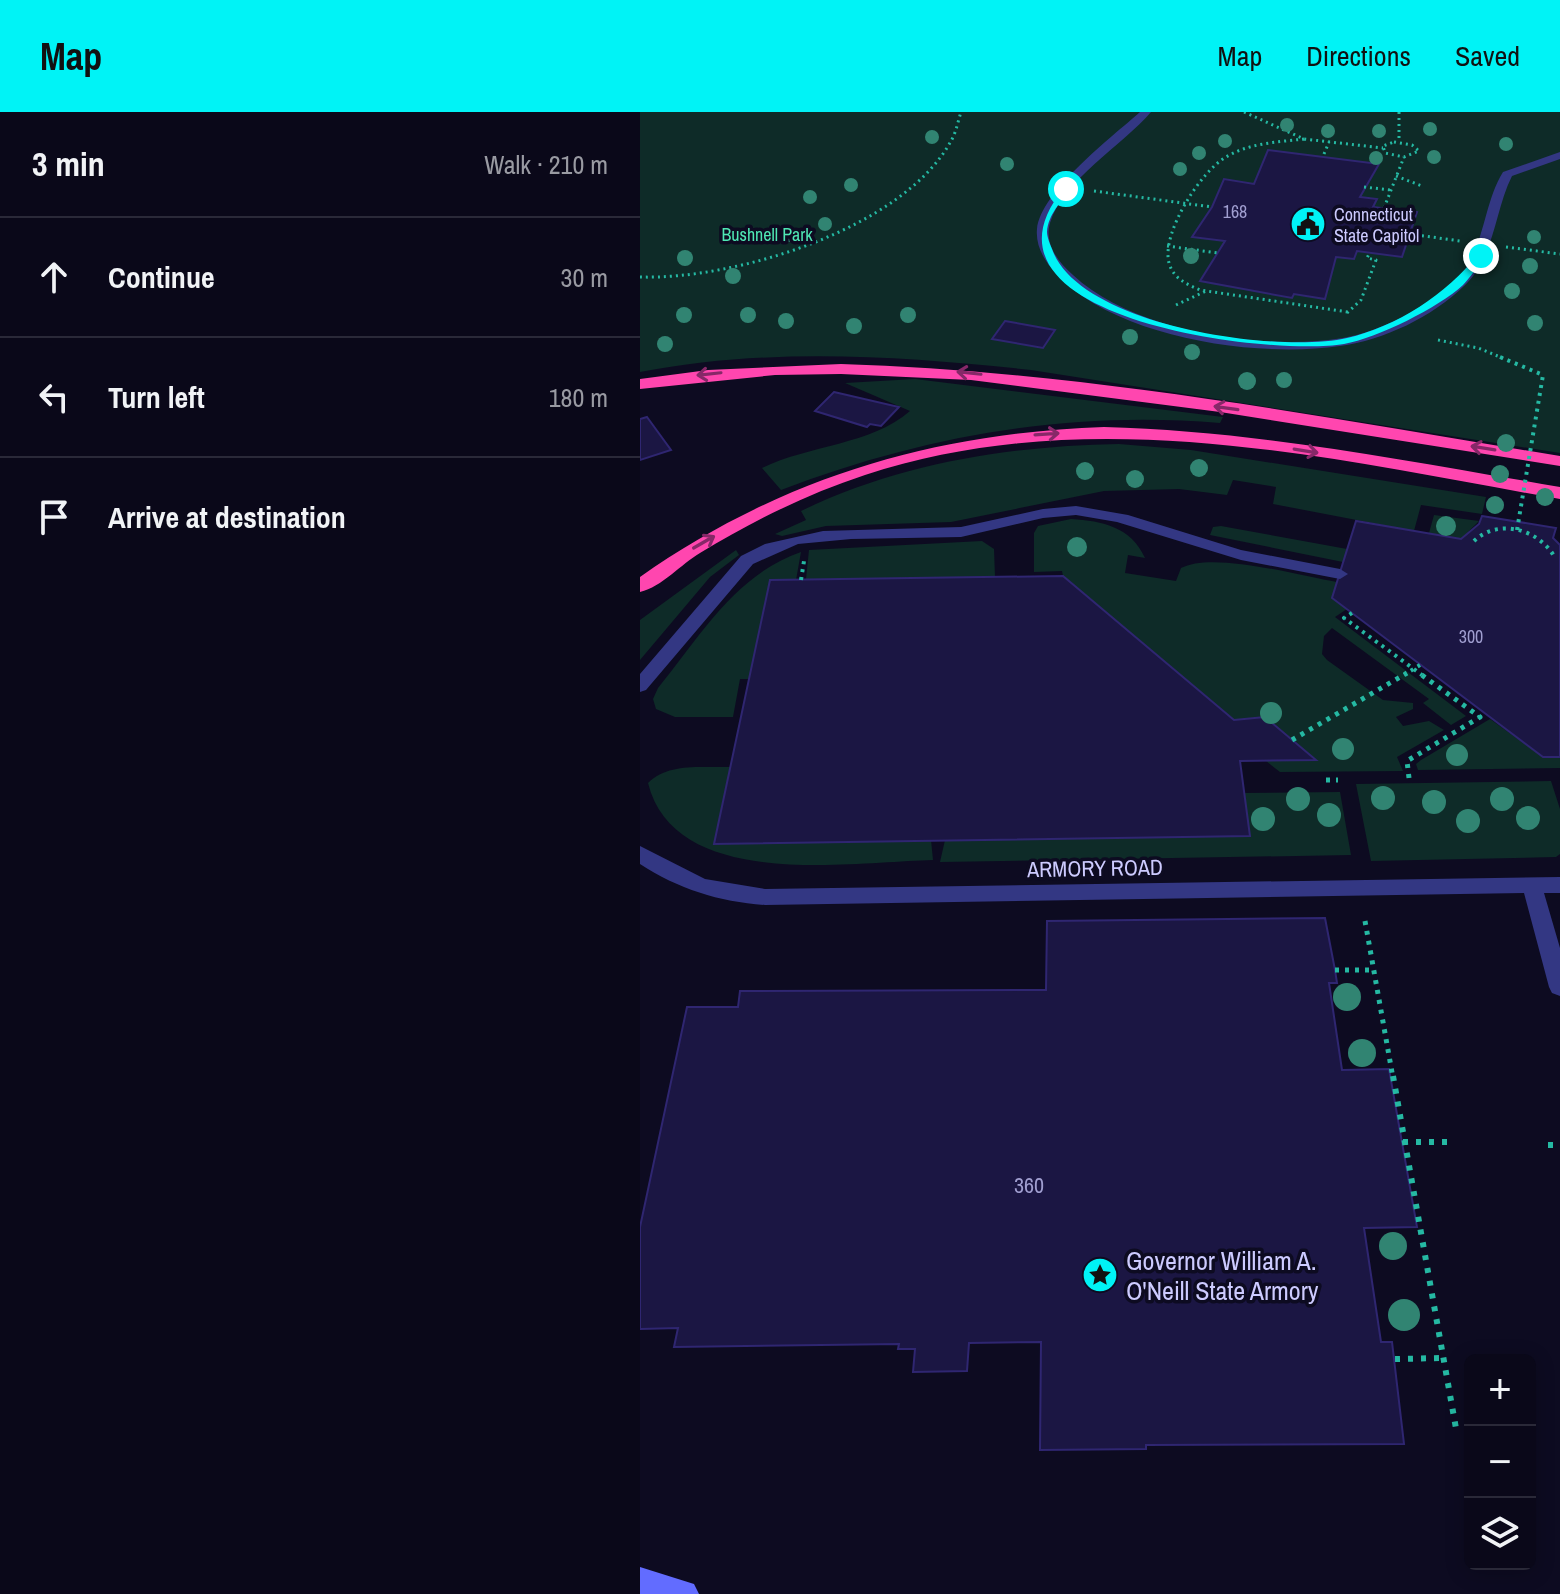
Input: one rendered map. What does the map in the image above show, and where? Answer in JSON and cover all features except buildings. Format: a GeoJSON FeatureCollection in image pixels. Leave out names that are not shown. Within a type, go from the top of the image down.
{"type":"FeatureCollection","features":[{"type":"Feature","properties":{"kind":"highway"},"geometry":{"type":"LineString","coordinates":[[640,384],[770,369],[930,369],[1225,407],[1560,461]]}},
{"type":"Feature","properties":{"kind":"highway"},"geometry":{"type":"LineString","coordinates":[[640,586],[698,545],[771,506],[888,463],[1016,437],[1134,432],[1244,442],[1560,493]]}},
{"type":"Feature","properties":{"kind":"main road"},"geometry":{"type":"LineString","coordinates":[[640,1582],[684,1594]]}},
{"type":"Feature","properties":{"kind":"street"},"geometry":{"type":"LineString","coordinates":[[1146,112],[1050,210],[1043,233],[1053,262],[1084,293],[1129,317],[1192,332],[1288,346],[1345,341],[1382,331],[1453,288],[1481,256],[1492,210],[1507,174],[1560,155]]}},
{"type":"Feature","properties":{"kind":"street"},"geometry":{"type":"LineString","coordinates":[[640,686],[747,560],[775,546],[808,538],[946,534],[1034,515],[1089,511],[1119,516],[1209,548],[1340,574]]}},
{"type":"Feature","properties":{"kind":"street","name":"ARMORY ROAD"},"geometry":{"type":"LineString","coordinates":[[640,854],[666,872],[708,889],[765,897],[1560,885]]}},
{"type":"Feature","properties":{"kind":"street"},"geometry":{"type":"LineString","coordinates":[[1532,885],[1560,987]]}},
{"type":"Feature","properties":{"kind":"path"},"geometry":{"type":"LineString","coordinates":[[640,277],[700,274],[744,266],[841,230],[889,203],[919,179],[956,134],[961,112]]}},
{"type":"Feature","properties":{"kind":"path"},"geometry":{"type":"LineString","coordinates":[[1244,112],[1304,139]]}},
{"type":"Feature","properties":{"kind":"path"},"geometry":{"type":"LineString","coordinates":[[1399,112],[1399,142]]}},
{"type":"Feature","properties":{"kind":"path"},"geometry":{"type":"LineString","coordinates":[[1348,312],[1207,291],[1178,277],[1168,263],[1167,246],[1202,178],[1230,155],[1263,144],[1304,139],[1383,148],[1399,142],[1418,149],[1417,154],[1404,157],[1389,155],[1383,148]]}},
{"type":"Feature","properties":{"kind":"path"},"geometry":{"type":"LineString","coordinates":[[1324,154],[1329,142]]}},
{"type":"Feature","properties":{"kind":"path"},"geometry":{"type":"LineString","coordinates":[[1384,208],[1404,157]]}},
{"type":"Feature","properties":{"kind":"path"},"geometry":{"type":"LineString","coordinates":[[1396,176],[1422,186]]}},
{"type":"Feature","properties":{"kind":"path"},"geometry":{"type":"LineString","coordinates":[[1364,187],[1391,190]]}},
{"type":"Feature","properties":{"kind":"path"},"geometry":{"type":"LineString","coordinates":[[1104,192],[1212,207]]}},
{"type":"Feature","properties":{"kind":"path"},"geometry":{"type":"LineString","coordinates":[[1410,234],[1468,242]]}},
{"type":"Feature","properties":{"kind":"path"},"geometry":{"type":"LineString","coordinates":[[1167,246],[1218,253]]}},
{"type":"Feature","properties":{"kind":"path"},"geometry":{"type":"LineString","coordinates":[[1497,246],[1560,254]]}},
{"type":"Feature","properties":{"kind":"path"},"geometry":{"type":"LineString","coordinates":[[1335,318],[1348,312],[1361,300],[1376,260],[1367,258],[1370,252]]}},
{"type":"Feature","properties":{"kind":"path"},"geometry":{"type":"LineString","coordinates":[[1172,307],[1207,291]]}},
{"type":"Feature","properties":{"kind":"path"},"geometry":{"type":"LineString","coordinates":[[1438,340],[1478,348],[1543,375],[1517,530]]}},
{"type":"Feature","properties":{"kind":"path"},"geometry":{"type":"LineString","coordinates":[[1474,541],[1482,533],[1517,530],[1543,540],[1554,556]]}},
{"type":"Feature","properties":{"kind":"path"},"geometry":{"type":"LineString","coordinates":[[1352,613],[1344,618],[1480,717],[1407,761],[1409,778]]}},
{"type":"Feature","properties":{"kind":"path"},"geometry":{"type":"LineString","coordinates":[[1292,740],[1420,665]]}},
{"type":"Feature","properties":{"kind":"path"},"geometry":{"type":"LineString","coordinates":[[1326,780],[1338,780]]}},
{"type":"Feature","properties":{"kind":"path"},"geometry":{"type":"LineString","coordinates":[[1365,921],[1457,1434]]}},
{"type":"Feature","properties":{"kind":"path"},"geometry":{"type":"LineString","coordinates":[[1335,970],[1374,970]]}},
{"type":"Feature","properties":{"kind":"path"},"geometry":{"type":"LineString","coordinates":[[1404,1142],[1454,1142]]}},
{"type":"Feature","properties":{"kind":"path"},"geometry":{"type":"LineString","coordinates":[[1548,1145],[1560,1145]]}},
{"type":"Feature","properties":{"kind":"path"},"geometry":{"type":"LineString","coordinates":[[1395,1359],[1444,1358]]}},
{"type":"Feature","properties":{"kind":"green space","name":"Bushnell Park"},"geometry":{"type":"Polygon","coordinates":[[[640,112],[1560,112],[1560,453],[1031,370],[982,365],[836,356],[787,357],[689,364],[640,372],[640,112]]]}},
{"type":"Feature","properties":{"kind":"green space"},"geometry":{"type":"Polygon","coordinates":[[[915,379],[1223,417],[1220,423],[1108,420],[997,431],[888,455],[781,490],[762,468],[877,431],[910,411],[845,383],[915,379]]]}},
{"type":"Feature","properties":{"kind":"green space"},"geometry":{"type":"Polygon","coordinates":[[[1119,444],[1191,450],[1486,497],[1482,514],[1421,505],[1414,531],[1273,504],[1276,487],[1233,480],[1227,495],[1179,489],[1104,491],[951,522],[826,526],[782,536],[775,534],[806,520],[801,511],[839,494],[917,469],[996,453],[1119,444]]]}},
{"type":"Feature","properties":{"kind":"green space"},"geometry":{"type":"Polygon","coordinates":[[[1434,515],[1479,521],[1461,539],[1429,533],[1434,515]]]}},
{"type":"Feature","properties":{"kind":"green space"},"geometry":{"type":"Polygon","coordinates":[[[1071,519],[1105,524],[1132,539],[1145,558],[1128,555],[1125,573],[1176,581],[1181,568],[1195,563],[1214,562],[1257,566],[1337,582],[1332,598],[1347,609],[1335,617],[1466,716],[1451,725],[1423,703],[1429,699],[1332,628],[1324,636],[1322,654],[1327,660],[1383,700],[1413,703],[1413,709],[1396,717],[1403,726],[1429,721],[1444,730],[1397,757],[1403,771],[1280,772],[1266,761],[1315,759],[1265,717],[1234,720],[1063,576],[1062,571],[1034,572],[1034,533],[1038,526],[1071,519]]]}},
{"type":"Feature","properties":{"kind":"green space"},"geometry":{"type":"Polygon","coordinates":[[[1213,527],[1347,549],[1343,562],[1210,535],[1213,527]]]}},
{"type":"Feature","properties":{"kind":"green space"},"geometry":{"type":"Polygon","coordinates":[[[982,541],[994,549],[995,577],[806,579],[809,550],[982,541]]]}},
{"type":"Feature","properties":{"kind":"green space"},"geometry":{"type":"Polygon","coordinates":[[[736,550],[739,555],[710,577],[640,660],[640,620],[736,550]]]}},
{"type":"Feature","properties":{"kind":"green space"},"geometry":{"type":"Polygon","coordinates":[[[801,552],[796,580],[770,580],[749,679],[740,679],[733,717],[675,717],[656,709],[653,699],[658,688],[721,609],[757,575],[801,552]]]}},
{"type":"Feature","properties":{"kind":"green space"},"geometry":{"type":"Polygon","coordinates":[[[1490,719],[1543,757],[1560,757],[1560,768],[1418,770],[1416,764],[1421,760],[1490,719]]]}},
{"type":"Feature","properties":{"kind":"green space"},"geometry":{"type":"Polygon","coordinates":[[[730,767],[714,843],[931,840],[933,860],[813,865],[769,863],[728,855],[692,841],[665,817],[648,783],[656,776],[676,769],[730,767]]]}},
{"type":"Feature","properties":{"kind":"green space"},"geometry":{"type":"Polygon","coordinates":[[[1551,781],[1560,809],[1560,854],[1556,857],[1371,861],[1356,784],[1551,781]]]}},
{"type":"Feature","properties":{"kind":"green space"},"geometry":{"type":"Polygon","coordinates":[[[1340,792],[1351,855],[940,862],[945,840],[1250,835],[1244,793],[1340,792]]]}},
{"type":"Feature","properties":{"kind":"place","name":"Connecticut State Capitol"},"geometry":{"type":"Point","coordinates":[1308,224]}},
{"type":"Feature","properties":{"kind":"place","name":"Governor William A. O'Neill State Armory"},"geometry":{"type":"Point","coordinates":[1100,1275]}},
{"type":"Feature","properties":{"kind":"route"},"geometry":{"type":"LineString","coordinates":[[1066,189],[1050,210],[1043,233],[1045,247],[1053,262],[1075,286],[1107,307],[1141,321],[1244,341],[1288,346],[1321,345],[1382,331],[1460,283],[1481,256]]}}]}
